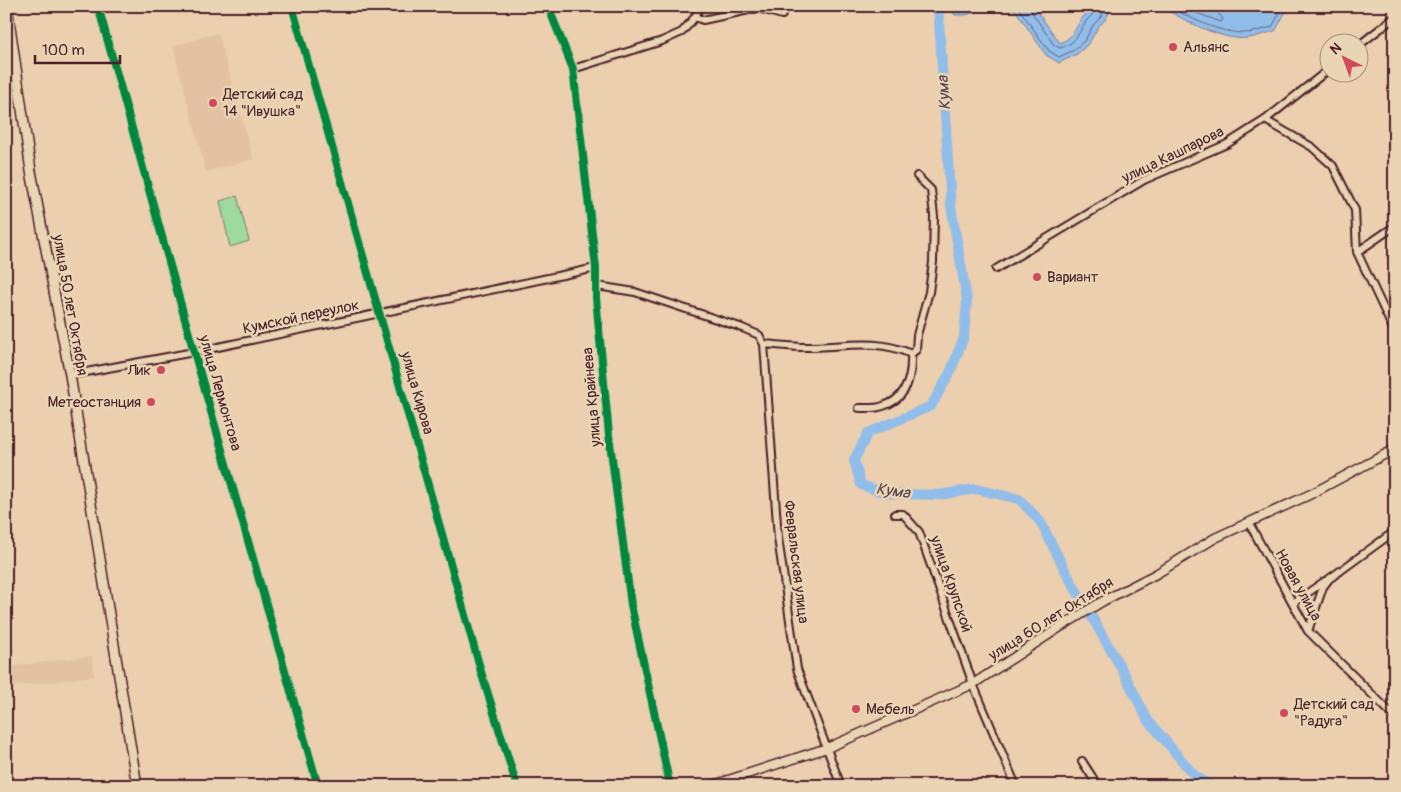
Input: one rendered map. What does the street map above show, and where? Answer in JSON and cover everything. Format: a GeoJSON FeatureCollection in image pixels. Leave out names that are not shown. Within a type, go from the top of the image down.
{"type":"FeatureCollection","features":[{"type":"Feature","properties":{"kind":"highway","name":"улица 50 лет Октября"},"geometry":{"type":"LineString","coordinates":[[7,6],[32,170],[70,375],[137,786]]}},
{"type":"Feature","properties":{"kind":"main road","name":"улица 60 лет Октября"},"geometry":{"type":"LineString","coordinates":[[710,786],[828,748],[973,684],[1062,626],[1156,574],[1215,538],[1312,494],[1395,449]]}},
{"type":"Feature","properties":{"kind":"street","name":"улица Лермонтова"},"geometry":{"type":"LineString","coordinates":[[98,6],[194,352],[318,786]]}},
{"type":"Feature","properties":{"kind":"street","name":"улица Кирова"},"geometry":{"type":"LineString","coordinates":[[292,6],[482,675],[517,786]]}},
{"type":"Feature","properties":{"kind":"street","name":"улица Крайнева"},"geometry":{"type":"LineString","coordinates":[[548,6],[573,69],[596,268],[596,298],[609,435],[631,605],[670,786]]}},
{"type":"Feature","properties":{"kind":"street"},"geometry":{"type":"LineString","coordinates":[[573,69],[662,41],[682,32],[695,17],[700,6]]}},
{"type":"Feature","properties":{"kind":"street"},"geometry":{"type":"LineString","coordinates":[[695,17],[703,20],[758,8],[782,15]]}},
{"type":"Feature","properties":{"kind":"street"},"geometry":{"type":"LineString","coordinates":[[1368,38],[1395,17]]}},
{"type":"Feature","properties":{"kind":"street","name":"улица Кашпарова"},"geometry":{"type":"LineString","coordinates":[[996,269],[1144,180],[1227,144],[1265,120],[1318,78]]}},
{"type":"Feature","properties":{"kind":"street"},"geometry":{"type":"LineString","coordinates":[[1265,120],[1312,147],[1333,166],[1355,210],[1357,252],[1395,333]]}},
{"type":"Feature","properties":{"kind":"street"},"geometry":{"type":"LineString","coordinates":[[911,354],[916,350],[917,335],[928,292],[932,262],[934,216],[931,190],[917,176]]}},
{"type":"Feature","properties":{"kind":"street"},"geometry":{"type":"LineString","coordinates":[[1357,252],[1395,226]]}},
{"type":"Feature","properties":{"kind":"street","name":"Кумской переулок"},"geometry":{"type":"LineString","coordinates":[[70,375],[194,352],[596,268]]}},
{"type":"Feature","properties":{"kind":"street","name":"Февральская улица"},"geometry":{"type":"LineString","coordinates":[[597,286],[635,292],[760,335],[764,344],[778,538],[797,669],[842,786]]}},
{"type":"Feature","properties":{"kind":"street"},"geometry":{"type":"LineString","coordinates":[[764,344],[808,347],[887,345],[911,354]]}},
{"type":"Feature","properties":{"kind":"street"},"geometry":{"type":"LineString","coordinates":[[859,408],[882,407],[896,400],[905,389],[911,374],[911,354]]}},
{"type":"Feature","properties":{"kind":"street","name":"улица Крупской"},"geometry":{"type":"LineString","coordinates":[[895,514],[903,514],[919,532],[973,684],[1016,786]]}},
{"type":"Feature","properties":{"kind":"street","name":"Новая улица"},"geometry":{"type":"LineString","coordinates":[[1249,523],[1308,631],[1395,718]]}},
{"type":"Feature","properties":{"kind":"street"},"geometry":{"type":"LineString","coordinates":[[1293,603],[1395,530]]}},
{"type":"Feature","properties":{"kind":"street"},"geometry":{"type":"LineString","coordinates":[[1308,631],[1323,587],[1328,579]]}},
{"type":"Feature","properties":{"kind":"street"},"geometry":{"type":"LineString","coordinates":[[1082,761],[1098,786]]}},
{"type":"Feature","properties":{"kind":"shaded area","name":"Детский сад 14 \"Ивушка\""},"geometry":{"type":"Polygon","coordinates":[[[218,33],[253,159],[206,172],[173,46],[218,33]]]}},
{"type":"Feature","properties":{"kind":"shaded area"},"geometry":{"type":"Polygon","coordinates":[[[92,656],[94,676],[6,687],[6,667],[92,656]]]}},
{"type":"Feature","properties":{"kind":"green space"},"geometry":{"type":"Polygon","coordinates":[[[237,196],[249,241],[230,247],[220,201],[237,196]]]}},
{"type":"Feature","properties":{"kind":"water"},"geometry":{"type":"Polygon","coordinates":[[[952,6],[997,6],[965,15],[955,15],[952,11],[952,6]]]}},
{"type":"Feature","properties":{"kind":"water"},"geometry":{"type":"Polygon","coordinates":[[[1000,6],[1033,6],[1060,43],[1070,37],[1081,19],[1094,6],[1113,6],[1089,43],[1077,54],[1059,63],[1046,55],[1016,11],[1000,6]]]}},
{"type":"Feature","properties":{"kind":"water"},"geometry":{"type":"Polygon","coordinates":[[[1160,6],[1223,6],[1233,10],[1245,11],[1257,8],[1258,6],[1289,6],[1275,31],[1238,38],[1215,33],[1160,6]]]}},
{"type":"Feature","properties":{"kind":"waterway","name":"Кума"},"geometry":{"type":"LineString","coordinates":[[938,6],[951,206],[967,300],[964,337],[950,373],[931,406],[868,433],[854,460],[861,485],[885,493],[901,494],[938,495],[976,489],[1019,499],[1040,521],[1067,574],[1124,673],[1147,719],[1194,775],[1211,786]]}},
{"type":"Feature","properties":{"kind":"cycle path"},"geometry":{"type":"LineString","coordinates":[[98,6],[194,352],[318,786]]}},
{"type":"Feature","properties":{"kind":"cycle path"},"geometry":{"type":"LineString","coordinates":[[292,6],[482,675],[517,786]]}},
{"type":"Feature","properties":{"kind":"cycle path"},"geometry":{"type":"LineString","coordinates":[[548,6],[573,69],[596,268],[596,298],[609,435],[631,605],[670,786]]}},
{"type":"Feature","properties":{"kind":"place","name":"Альянс"},"geometry":{"type":"Point","coordinates":[1173,47]}},
{"type":"Feature","properties":{"kind":"place","name":"Детский сад 14 \"Ивушка\""},"geometry":{"type":"Point","coordinates":[213,103]}},
{"type":"Feature","properties":{"kind":"place","name":"Вариант"},"geometry":{"type":"Point","coordinates":[1037,277]}},
{"type":"Feature","properties":{"kind":"place","name":"Лик"},"geometry":{"type":"Point","coordinates":[161,370]}},
{"type":"Feature","properties":{"kind":"place","name":"Метеостанция"},"geometry":{"type":"Point","coordinates":[151,402]}},
{"type":"Feature","properties":{"kind":"place","name":"Мебель"},"geometry":{"type":"Point","coordinates":[856,709]}},
{"type":"Feature","properties":{"kind":"place","name":"Детский сад \"Радуга\""},"geometry":{"type":"Point","coordinates":[1284,713]}}]}
